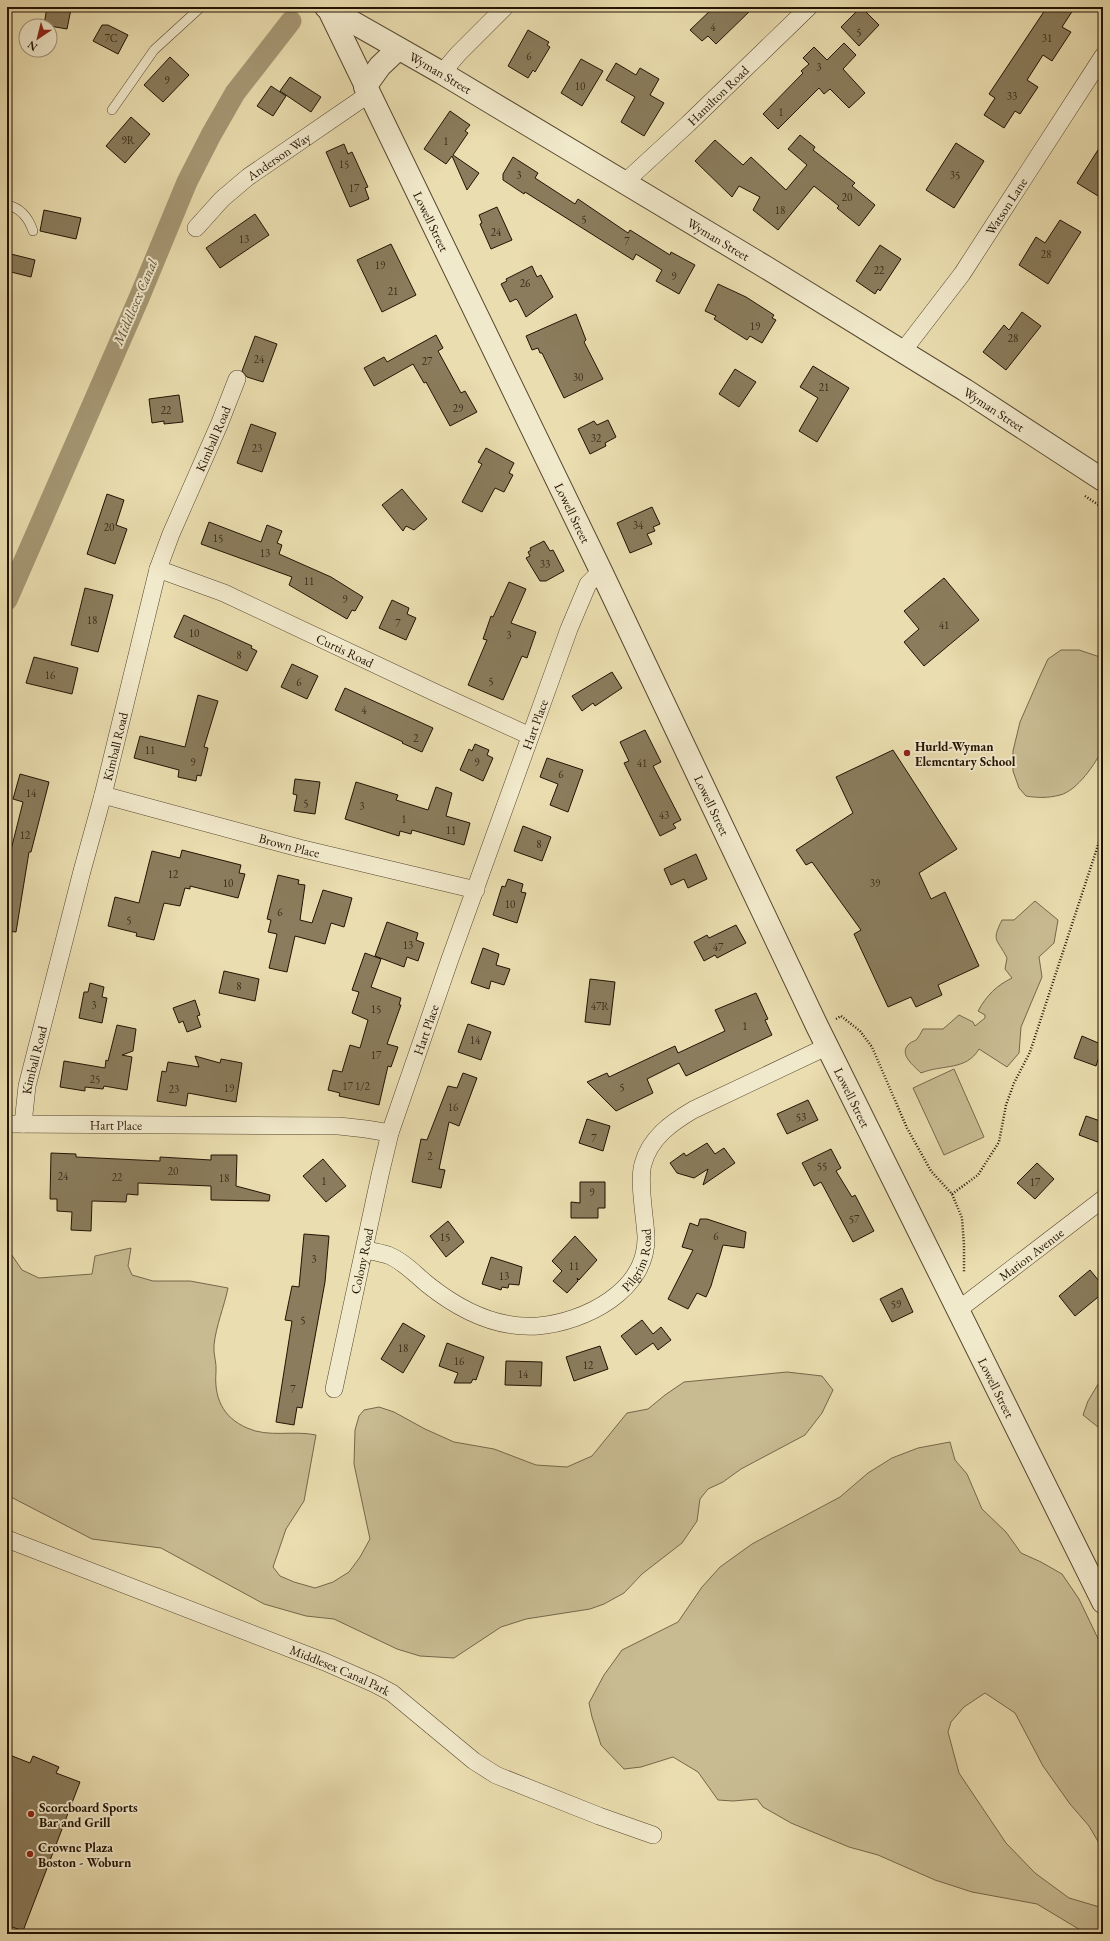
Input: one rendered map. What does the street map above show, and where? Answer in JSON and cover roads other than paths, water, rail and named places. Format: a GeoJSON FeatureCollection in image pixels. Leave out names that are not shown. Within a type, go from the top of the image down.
{"type":"FeatureCollection","features":[{"type":"Feature","properties":{"kind":"street"},"geometry":{"type":"LineString","coordinates":[[442,73],[461,51],[505,7]]}},
{"type":"Feature","properties":{"kind":"street","name":"Hamilton Road"},"geometry":{"type":"LineString","coordinates":[[625,182],[688,124],[809,7]]}},
{"type":"Feature","properties":{"kind":"street","name":"Wyman Street"},"geometry":{"type":"LineString","coordinates":[[327,8],[442,73],[903,351],[1103,480]]}},
{"type":"Feature","properties":{"kind":"street","name":"Lowell Street"},"geometry":{"type":"LineString","coordinates":[[327,8],[601,571],[828,1046],[1103,1602]]}},
{"type":"Feature","properties":{"kind":"street"},"geometry":{"type":"LineString","coordinates":[[367,90],[380,66],[398,49]]}},
{"type":"Feature","properties":{"kind":"street","name":"Watson Lane"},"geometry":{"type":"LineString","coordinates":[[903,351],[962,274],[1103,56]]}},
{"type":"Feature","properties":{"kind":"street","name":"Anderson Way"},"geometry":{"type":"LineString","coordinates":[[196,228],[226,196],[248,177],[367,90]]}},
{"type":"Feature","properties":{"kind":"street","name":"Kimball Road"},"geometry":{"type":"LineString","coordinates":[[15,1124],[27,1086],[103,795],[158,569],[171,534],[210,446],[237,379]]}},
{"type":"Feature","properties":{"kind":"street","name":"Curtis Road"},"geometry":{"type":"LineString","coordinates":[[158,569],[224,593],[443,697],[530,736]]}},
{"type":"Feature","properties":{"kind":"street","name":"Hart Place"},"geometry":{"type":"LineString","coordinates":[[15,1124],[128,1126],[339,1126],[366,1128],[390,1133],[530,736],[584,591],[590,582],[601,571]]}},
{"type":"Feature","properties":{"kind":"street","name":"Brown Place"},"geometry":{"type":"LineString","coordinates":[[103,795],[299,848],[476,890]]}},
{"type":"Feature","properties":{"kind":"street","name":"Pilgrim Road"},"geometry":{"type":"LineString","coordinates":[[365,1250],[393,1258],[452,1302],[474,1314],[496,1322],[517,1326],[542,1326],[584,1314],[619,1294],[632,1279],[641,1264],[646,1238],[642,1170],[645,1156],[660,1134],[673,1122],[693,1110],[828,1046]]}},
{"type":"Feature","properties":{"kind":"street","name":"Colony Road"},"geometry":{"type":"LineString","coordinates":[[334,1389],[390,1133]]}},
{"type":"Feature","properties":{"kind":"street","name":"Marion Avenue"},"geometry":{"type":"LineString","coordinates":[[958,1310],[1103,1199]]}},
{"type":"Feature","properties":{"kind":"street","name":"Middlesex Canal Park"},"geometry":{"type":"LineString","coordinates":[[7,1539],[325,1662],[376,1684],[408,1705],[474,1761],[491,1773],[558,1801],[653,1835]]}},
{"type":"Feature","properties":{"kind":"lane"},"geometry":{"type":"LineString","coordinates":[[112,110],[154,50],[201,7]]}},
{"type":"Feature","properties":{"kind":"lane"},"geometry":{"type":"LineString","coordinates":[[7,205],[14,207],[29,220],[33,231]]}},
{"type":"Feature","properties":{"kind":"waterway","name":"Middlesex Canal"},"geometry":{"type":"LineString","coordinates":[[7,600],[139,298],[187,182],[235,93],[291,21]]}},
{"type":"Feature","properties":{"kind":"place","name":"Hurld-Wyman Elementary School"},"geometry":{"type":"Point","coordinates":[907,753]}},
{"type":"Feature","properties":{"kind":"place","name":"Scoreboard Sports Bar and Grill"},"geometry":{"type":"Point","coordinates":[31,1814]}},
{"type":"Feature","properties":{"kind":"place","name":"Crowne Plaza Boston - Woburn"},"geometry":{"type":"Point","coordinates":[30,1854]}}]}
